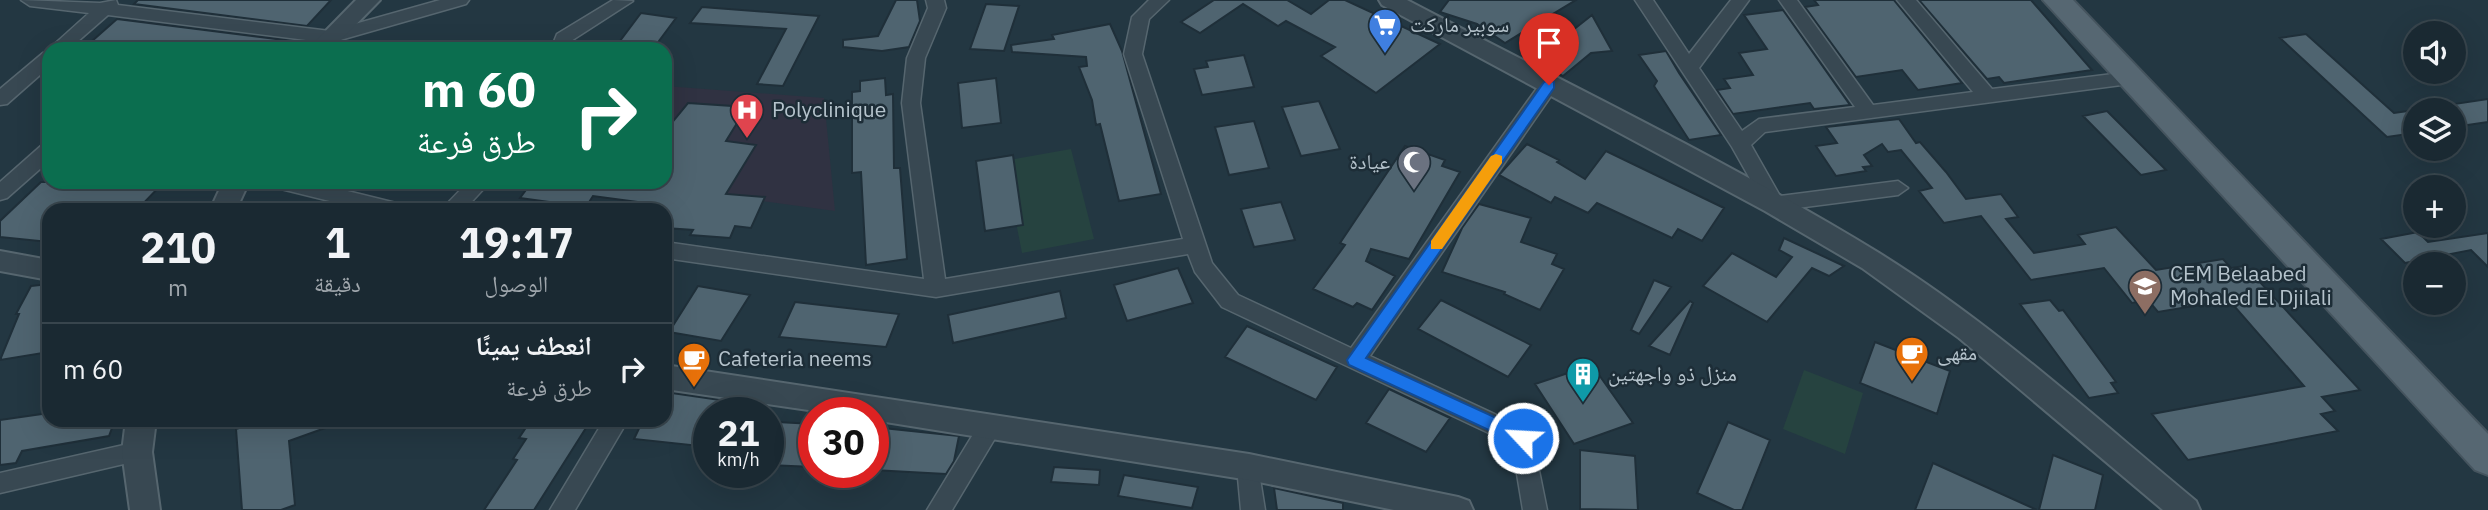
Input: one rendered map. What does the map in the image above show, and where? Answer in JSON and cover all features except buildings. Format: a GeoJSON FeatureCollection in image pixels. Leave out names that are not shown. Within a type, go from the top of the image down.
{"type":"FeatureCollection","features":[{"type":"Feature","properties":{"kind":"main road"},"geometry":{"type":"LineString","coordinates":[[2057,0],[2488,459]]}},
{"type":"Feature","properties":{"kind":"street"},"geometry":{"type":"LineString","coordinates":[[30,0],[108,5],[319,42]]}},
{"type":"Feature","properties":{"kind":"street"},"geometry":{"type":"LineString","coordinates":[[326,42],[369,0]]}},
{"type":"Feature","properties":{"kind":"street"},"geometry":{"type":"LineString","coordinates":[[328,42],[460,0]]}},
{"type":"Feature","properties":{"kind":"street"},"geometry":{"type":"LineString","coordinates":[[934,0],[937,8],[916,58],[911,103],[936,289]]}},
{"type":"Feature","properties":{"kind":"street"},"geometry":{"type":"LineString","coordinates":[[1160,0],[1141,17],[1133,54],[1202,266],[1230,301],[1523,438],[1535,510]]}},
{"type":"Feature","properties":{"kind":"street"},"geometry":{"type":"LineString","coordinates":[[1390,0],[1774,204],[1920,294],[2185,510]]}},
{"type":"Feature","properties":{"kind":"street"},"geometry":{"type":"LineString","coordinates":[[1644,0],[1740,144],[1774,204]]}},
{"type":"Feature","properties":{"kind":"street"},"geometry":{"type":"LineString","coordinates":[[1689,69],[1740,0]]}},
{"type":"Feature","properties":{"kind":"street"},"geometry":{"type":"LineString","coordinates":[[1788,0],[1868,111]]}},
{"type":"Feature","properties":{"kind":"street"},"geometry":{"type":"LineString","coordinates":[[1906,0],[1987,96]]}},
{"type":"Feature","properties":{"kind":"street"},"geometry":{"type":"LineString","coordinates":[[562,42],[563,38],[624,1]]}},
{"type":"Feature","properties":{"kind":"street"},"geometry":{"type":"LineString","coordinates":[[66,42],[108,5]]}},
{"type":"Feature","properties":{"kind":"street"},"geometry":{"type":"LineString","coordinates":[[0,99],[42,63]]}},
{"type":"Feature","properties":{"kind":"street"},"geometry":{"type":"LineString","coordinates":[[1740,144],[1759,126],[2129,78]]}},
{"type":"Feature","properties":{"kind":"street"},"geometry":{"type":"LineString","coordinates":[[1355,360],[1549,85]]}},
{"type":"Feature","properties":{"kind":"street"},"geometry":{"type":"LineString","coordinates":[[5,184],[42,155]]}},
{"type":"Feature","properties":{"kind":"street"},"geometry":{"type":"LineString","coordinates":[[1774,204],[1898,188]]}},
{"type":"Feature","properties":{"kind":"street"},"geometry":{"type":"LineString","coordinates":[[310,189],[367,203]]}},
{"type":"Feature","properties":{"kind":"street"},"geometry":{"type":"LineString","coordinates":[[459,203],[473,189]]}},
{"type":"Feature","properties":{"kind":"street"},"geometry":{"type":"LineString","coordinates":[[672,251],[936,289],[1196,245]]}},
{"type":"Feature","properties":{"kind":"street"},"geometry":{"type":"LineString","coordinates":[[0,261],[42,269]]}},
{"type":"Feature","properties":{"kind":"street"},"geometry":{"type":"LineString","coordinates":[[672,378],[991,425],[1249,467],[1458,510]]}},
{"type":"Feature","properties":{"kind":"street"},"geometry":{"type":"LineString","coordinates":[[939,510],[991,425]]}},
{"type":"Feature","properties":{"kind":"street"},"geometry":{"type":"LineString","coordinates":[[140,427],[136,452],[145,510]]}},
{"type":"Feature","properties":{"kind":"street"},"geometry":{"type":"LineString","coordinates":[[562,510],[611,427]]}},
{"type":"Feature","properties":{"kind":"street"},"geometry":{"type":"LineString","coordinates":[[0,483],[136,452]]}},
{"type":"Feature","properties":{"kind":"street"},"geometry":{"type":"LineString","coordinates":[[1249,467],[1252,510]]}},
{"type":"Feature","properties":{"kind":"shaded area","name":"Polyclinique"},"geometry":{"type":"Polygon","coordinates":[[[672,87],[824,98],[835,211],[672,188],[672,87]]]}},
{"type":"Feature","properties":{"kind":"green space"},"geometry":{"type":"Polygon","coordinates":[[[1071,149],[1094,239],[1022,253],[1004,161],[1071,149]]]}},
{"type":"Feature","properties":{"kind":"green space"},"geometry":{"type":"Polygon","coordinates":[[[1804,370],[1863,393],[1845,454],[1783,429],[1804,370]]]}},
{"type":"Feature","properties":{"kind":"slow traffic"},"geometry":{"type":"LineString","coordinates":[[1436,245],[1496,160]]}},
{"type":"Feature","properties":{"kind":"place","name":"سوبير ماركت"},"geometry":{"type":"Point","coordinates":[1385,55]}},
{"type":"Feature","properties":{"kind":"place","name":"Polyclinique"},"geometry":{"type":"Point","coordinates":[747,140]}},
{"type":"Feature","properties":{"kind":"place","name":"عيادة"},"geometry":{"type":"Point","coordinates":[1414,192]}},
{"type":"Feature","properties":{"kind":"place","name":"CEM Belaabed Mohaled El Djilali"},"geometry":{"type":"Point","coordinates":[2145,316]}},
{"type":"Feature","properties":{"kind":"place","name":"مقهى"},"geometry":{"type":"Point","coordinates":[1912,383]}},
{"type":"Feature","properties":{"kind":"place","name":"Cafeteria neems"},"geometry":{"type":"Point","coordinates":[694,389]}},
{"type":"Feature","properties":{"kind":"place","name":"منزل ذو واجهتين"},"geometry":{"type":"Point","coordinates":[1583,404]}},
{"type":"Feature","properties":{"kind":"route"},"geometry":{"type":"LineString","coordinates":[[1523,438],[1355,360],[1549,85]]}}]}
